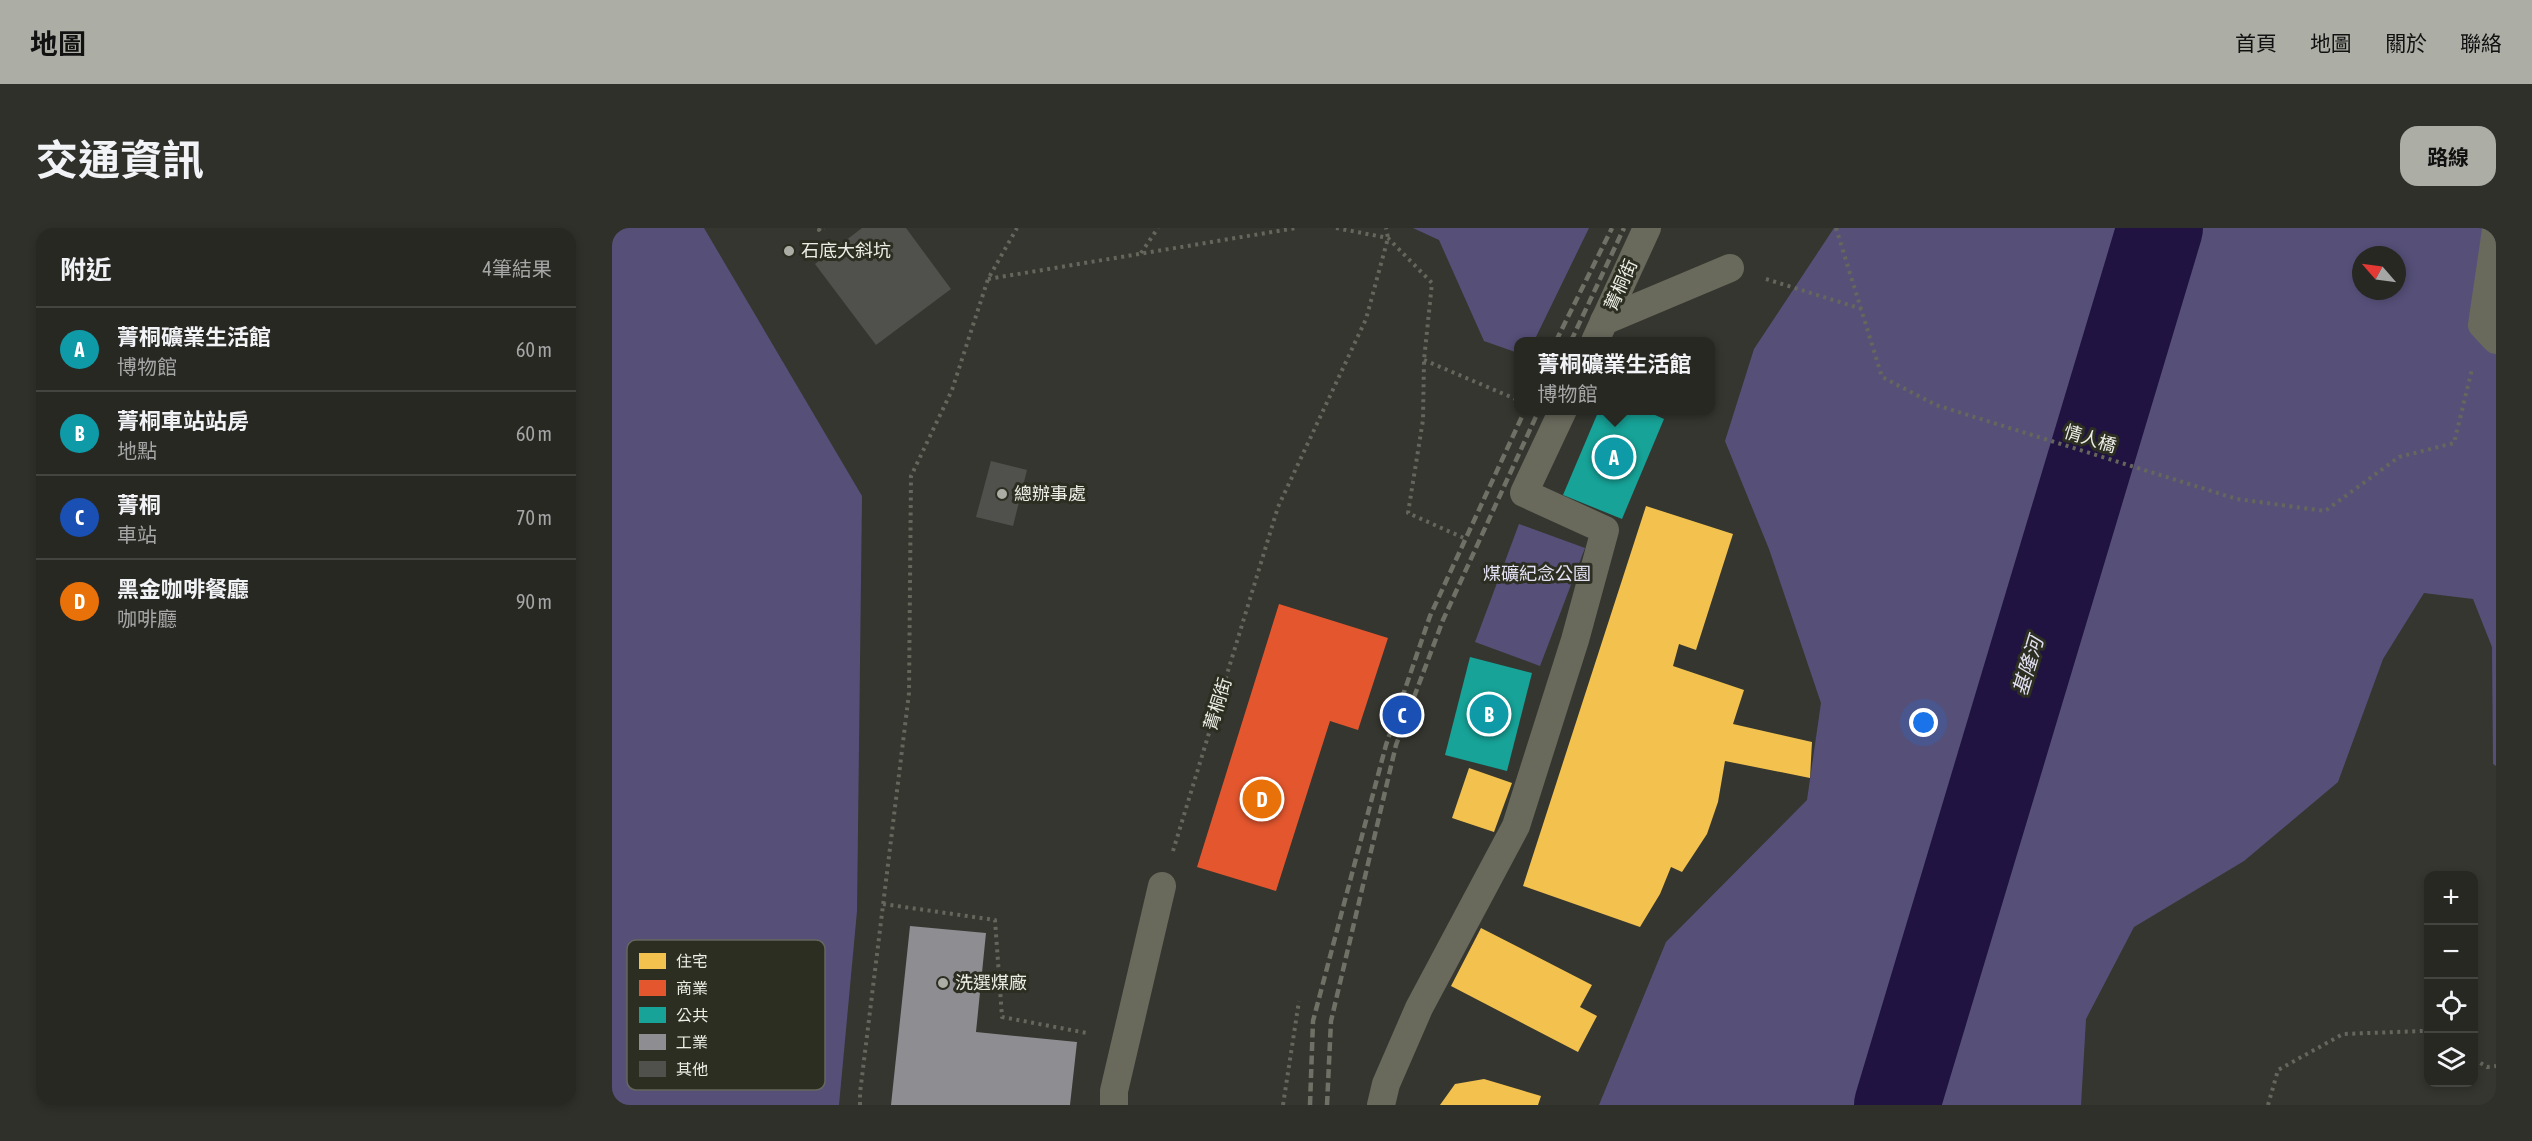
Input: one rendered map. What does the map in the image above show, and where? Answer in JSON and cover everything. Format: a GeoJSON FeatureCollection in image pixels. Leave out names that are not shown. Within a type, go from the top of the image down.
{"type":"FeatureCollection","features":[{"type":"Feature","properties":{"kind":"lane","name":"菁桐街"},"geometry":{"type":"LineString","coordinates":[[1600,332],[1647,228]]}},
{"type":"Feature","properties":{"kind":"lane"},"geometry":{"type":"LineString","coordinates":[[2489,332],[2496,230]]}},
{"type":"Feature","properties":{"kind":"lane"},"geometry":{"type":"LineString","coordinates":[[1600,332],[1730,268]]}},
{"type":"Feature","properties":{"kind":"lane"},"geometry":{"type":"LineString","coordinates":[[1381,1105],[1386,1084],[1419,1008],[1516,826],[1575,640],[1605,530],[1524,493],[1561,415]]}},
{"type":"Feature","properties":{"kind":"lane"},"geometry":{"type":"LineString","coordinates":[[1114,1105],[1114,1091],[1162,886]]}},
{"type":"Feature","properties":{"kind":"path"},"geometry":{"type":"LineString","coordinates":[[860,1105],[909,693],[911,476],[952,390],[988,279],[1017,228]]}},
{"type":"Feature","properties":{"kind":"path"},"geometry":{"type":"LineString","coordinates":[[1141,254],[1158,228]]}},
{"type":"Feature","properties":{"kind":"path"},"geometry":{"type":"LineString","coordinates":[[988,279],[1296,228]]}},
{"type":"Feature","properties":{"kind":"path"},"geometry":{"type":"LineString","coordinates":[[1336,228],[1388,238]]}},
{"type":"Feature","properties":{"kind":"path"},"geometry":{"type":"LineString","coordinates":[[1386,228],[1388,238],[1432,283],[1424,360],[1423,420],[1408,513],[1466,539]]}},
{"type":"Feature","properties":{"kind":"path","name":"情人橋"},"geometry":{"type":"LineString","coordinates":[[1836,228],[1863,309],[1882,377],[1936,405],[2237,499],[2325,511],[2399,457],[2454,443],[2489,332]]}},
{"type":"Feature","properties":{"kind":"path","name":"菁桐街"},"geometry":{"type":"LineString","coordinates":[[1162,886],[1278,507],[1366,318],[1388,238]]}},
{"type":"Feature","properties":{"kind":"path"},"geometry":{"type":"LineString","coordinates":[[1730,268],[1863,309]]}},
{"type":"Feature","properties":{"kind":"path"},"geometry":{"type":"LineString","coordinates":[[1424,360],[1514,398]]}},
{"type":"Feature","properties":{"kind":"path"},"geometry":{"type":"LineString","coordinates":[[883,904],[995,920],[1002,1017],[1126,1040]]}},
{"type":"Feature","properties":{"kind":"path"},"geometry":{"type":"LineString","coordinates":[[1283,1105],[1299,1001]]}},
{"type":"Feature","properties":{"kind":"path"},"geometry":{"type":"LineString","coordinates":[[2268,1105],[2278,1070],[2343,1034],[2423,1031],[2426,1033]]}},
{"type":"Feature","properties":{"kind":"path"},"geometry":{"type":"LineString","coordinates":[[2478,1061],[2487,1067],[2496,1066]]}},
{"type":"Feature","properties":{"kind":"green space"},"geometry":{"type":"Polygon","coordinates":[[[612,228],[704,228],[862,496],[857,911],[839,1105],[612,1105],[612,228]]]}},
{"type":"Feature","properties":{"kind":"green space"},"geometry":{"type":"Polygon","coordinates":[[[1413,228],[1589,228],[1536,337],[1514,337],[1514,352],[1484,341],[1439,240],[1413,228]]]}},
{"type":"Feature","properties":{"kind":"green space"},"geometry":{"type":"Polygon","coordinates":[[[1834,228],[2496,228],[2496,766],[2493,764],[2492,647],[2473,599],[2424,593],[2383,659],[2338,782],[2244,861],[2134,927],[2086,1019],[2081,1105],[1599,1105],[1666,942],[1807,800],[1821,703],[1769,549],[1725,441],[1754,349],[1834,228]]]}},
{"type":"Feature","properties":{"kind":"green space","name":"煤礦紀念公園"},"geometry":{"type":"Polygon","coordinates":[[[1519,524],[1585,548],[1540,666],[1475,642],[1519,524]]]}},
{"type":"Feature","properties":{"kind":"building: 住宅"},"geometry":{"type":"Polygon","coordinates":[[[1646,506],[1733,534],[1696,650],[1679,644],[1673,666],[1744,690],[1733,724],[1812,742],[1810,778],[1725,761],[1718,802],[1707,834],[1682,872],[1671,867],[1660,894],[1640,927],[1523,886],[1646,506]]]}},
{"type":"Feature","properties":{"kind":"building: 住宅"},"geometry":{"type":"Polygon","coordinates":[[[1469,768],[1512,783],[1494,832],[1452,818],[1469,768]]]}},
{"type":"Feature","properties":{"kind":"building: 住宅"},"geometry":{"type":"Polygon","coordinates":[[[1481,928],[1592,985],[1580,1007],[1597,1016],[1578,1052],[1451,986],[1481,928]]]}},
{"type":"Feature","properties":{"kind":"building: 住宅"},"geometry":{"type":"Polygon","coordinates":[[[1484,1079],[1541,1096],[1538,1105],[1440,1105],[1455,1084],[1484,1079]]]}},
{"type":"Feature","properties":{"kind":"building: 商業"},"geometry":{"type":"Polygon","coordinates":[[[1279,604],[1388,638],[1358,730],[1330,721],[1276,891],[1197,867],[1279,604]]]}},
{"type":"Feature","properties":{"kind":"building: 公共"},"geometry":{"type":"Polygon","coordinates":[[[1597,415],[1655,415],[1664,419],[1622,519],[1563,495],[1597,415]]]}},
{"type":"Feature","properties":{"kind":"building: 公共"},"geometry":{"type":"Polygon","coordinates":[[[1470,657],[1532,673],[1507,771],[1445,755],[1470,657]]]}},
{"type":"Feature","properties":{"kind":"building: 工業","name":"洗選煤廠"},"geometry":{"type":"Polygon","coordinates":[[[910,926],[986,933],[976,1032],[1077,1042],[1070,1105],[891,1105],[910,926]]]}},
{"type":"Feature","properties":{"kind":"building: 其他"},"geometry":{"type":"Polygon","coordinates":[[[862,228],[906,228],[951,289],[876,345],[815,264],[862,228]]]}},
{"type":"Feature","properties":{"kind":"building: 其他","name":"總辦事處"},"geometry":{"type":"Polygon","coordinates":[[[991,461],[1027,470],[1013,526],[976,517],[991,461]]]}},
{"type":"Feature","properties":{"kind":"waterway","name":"基隆河"},"geometry":{"type":"LineString","coordinates":[[1897,1105],[2160,228]]}},
{"type":"Feature","properties":{"kind":"railway"},"geometry":{"type":"LineString","coordinates":[[1558,337],[1612,228]]}},
{"type":"Feature","properties":{"kind":"railway"},"geometry":{"type":"LineString","coordinates":[[1573,337],[1624,228]]}},
{"type":"Feature","properties":{"kind":"railway"},"geometry":{"type":"LineString","coordinates":[[1310,1105],[1313,1021],[1386,745],[1430,616],[1523,415]]}},
{"type":"Feature","properties":{"kind":"railway"},"geometry":{"type":"LineString","coordinates":[[1327,1105],[1331,1021],[1396,745],[1443,620],[1537,415]]}},
{"type":"Feature","properties":{"kind":"place","name":"石底大斜坑"},"geometry":{"type":"Point","coordinates":[789,251]}},
{"type":"Feature","properties":{"kind":"place","name":"菁桐礦業生活館"},"geometry":{"type":"Point","coordinates":[1614,457]}},
{"type":"Feature","properties":{"kind":"place","name":"總辦事處"},"geometry":{"type":"Point","coordinates":[1002,494]}},
{"type":"Feature","properties":{"kind":"place","name":"菁桐車站站房"},"geometry":{"type":"Point","coordinates":[1489,714]}},
{"type":"Feature","properties":{"kind":"place","name":"菁桐"},"geometry":{"type":"Point","coordinates":[1402,715]}},
{"type":"Feature","properties":{"kind":"place","name":"黑金咖啡餐廳"},"geometry":{"type":"Point","coordinates":[1262,799]}},
{"type":"Feature","properties":{"kind":"place","name":"洗選煤廠"},"geometry":{"type":"Point","coordinates":[943,983]}}]}
